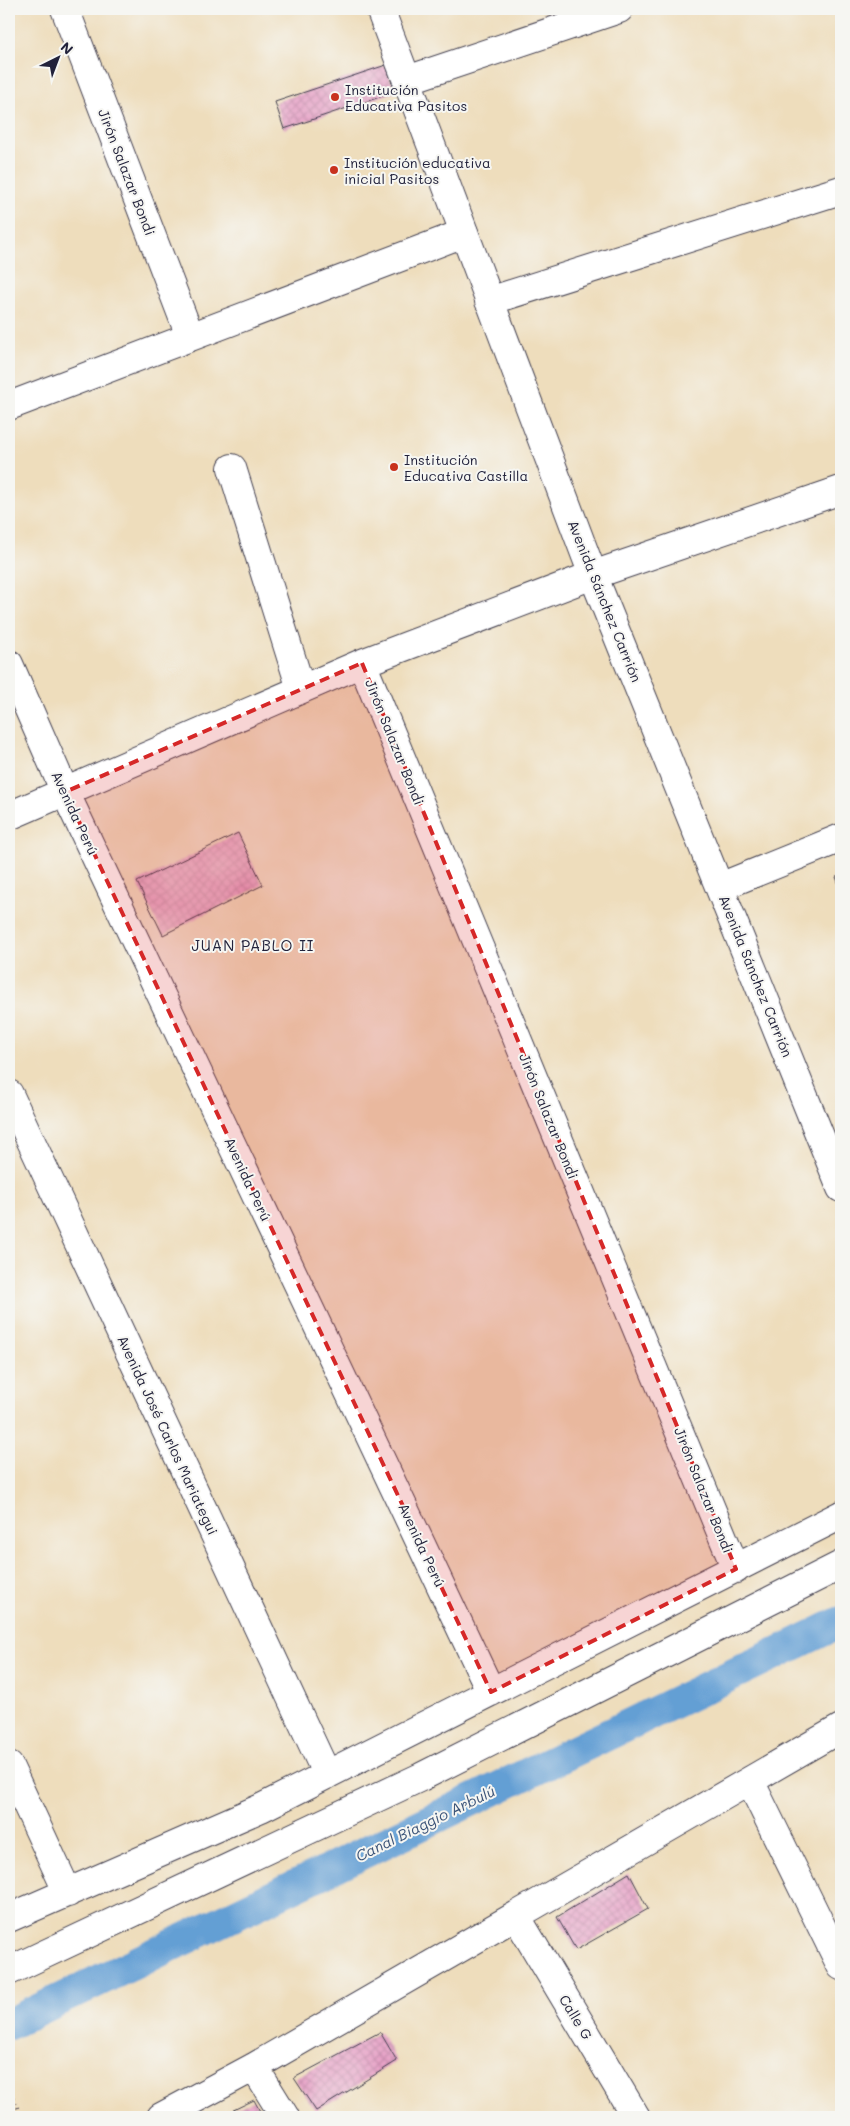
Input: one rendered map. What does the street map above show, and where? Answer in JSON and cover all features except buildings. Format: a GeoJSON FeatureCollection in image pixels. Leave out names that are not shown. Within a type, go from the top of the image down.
{"type":"FeatureCollection","features":[{"type":"Feature","properties":{"kind":"street","name":"Jirón Salazar Bondi"},"geometry":{"type":"LineString","coordinates":[[65,9],[190,336]]}},
{"type":"Feature","properties":{"kind":"street","name":"Avenida Sánchez Carrión"},"geometry":{"type":"LineString","coordinates":[[380,9],[593,575],[841,1188]]}},
{"type":"Feature","properties":{"kind":"street"},"geometry":{"type":"LineString","coordinates":[[408,80],[619,9]]}},
{"type":"Feature","properties":{"kind":"street"},"geometry":{"type":"LineString","coordinates":[[489,301],[841,190]]}},
{"type":"Feature","properties":{"kind":"street"},"geometry":{"type":"LineString","coordinates":[[9,406],[464,233]]}},
{"type":"Feature","properties":{"kind":"street"},"geometry":{"type":"LineString","coordinates":[[232,468],[301,689]]}},
{"type":"Feature","properties":{"kind":"street"},"geometry":{"type":"LineString","coordinates":[[9,816],[362,663],[593,575],[841,490]]}},
{"type":"Feature","properties":{"kind":"street","name":"Jirón Salazar Bondi"},"geometry":{"type":"LineString","coordinates":[[362,663],[736,1569]]}},
{"type":"Feature","properties":{"kind":"street","name":"Avenida Perú"},"geometry":{"type":"LineString","coordinates":[[9,664],[65,792],[491,1692]]}},
{"type":"Feature","properties":{"kind":"street"},"geometry":{"type":"LineString","coordinates":[[720,887],[841,838]]}},
{"type":"Feature","properties":{"kind":"street","name":"Avenida José Carlos Mariategui"},"geometry":{"type":"LineString","coordinates":[[9,1094],[327,1775]]}},
{"type":"Feature","properties":{"kind":"street"},"geometry":{"type":"LineString","coordinates":[[9,1918],[261,1808],[841,1515]]}},
{"type":"Feature","properties":{"kind":"street"},"geometry":{"type":"LineString","coordinates":[[9,1971],[421,1777],[841,1565]]}},
{"type":"Feature","properties":{"kind":"street"},"geometry":{"type":"LineString","coordinates":[[161,2117],[254,2067],[841,1728]]}},
{"type":"Feature","properties":{"kind":"street"},"geometry":{"type":"LineString","coordinates":[[9,1766],[68,1892]]}},
{"type":"Feature","properties":{"kind":"street"},"geometry":{"type":"LineString","coordinates":[[750,1782],[841,1966]]}},
{"type":"Feature","properties":{"kind":"street","name":"Calle G"},"geometry":{"type":"LineString","coordinates":[[516,1916],[636,2117]]}},
{"type":"Feature","properties":{"kind":"street"},"geometry":{"type":"LineString","coordinates":[[254,2067],[285,2117]]}},
{"type":"Feature","properties":{"kind":"path"},"geometry":{"type":"LineString","coordinates":[[9,2089],[22,2117]]}},
{"type":"Feature","properties":{"kind":"highlighted area"},"geometry":{"type":"Polygon","coordinates":[[[362,663],[736,1569],[491,1692],[65,792],[362,663]]]}},
{"type":"Feature","properties":{"kind":"waterway","name":"Canal Biaggio Arbulú"},"geometry":{"type":"LineString","coordinates":[[9,2024],[841,1622]]}},
{"type":"Feature","properties":{"kind":"place","name":"Institución Educativa Pasitos"},"geometry":{"type":"Point","coordinates":[335,97]}},
{"type":"Feature","properties":{"kind":"place","name":"Institución educativa inicial Pasitos"},"geometry":{"type":"Point","coordinates":[334,170]}},
{"type":"Feature","properties":{"kind":"place","name":"Institución Educativa Castilla"},"geometry":{"type":"Point","coordinates":[394,467]}},
{"type":"Feature","properties":{"kind":"district","name":"JUAN PABLO II"},"geometry":{"type":"Point","coordinates":[253,945]}}]}
